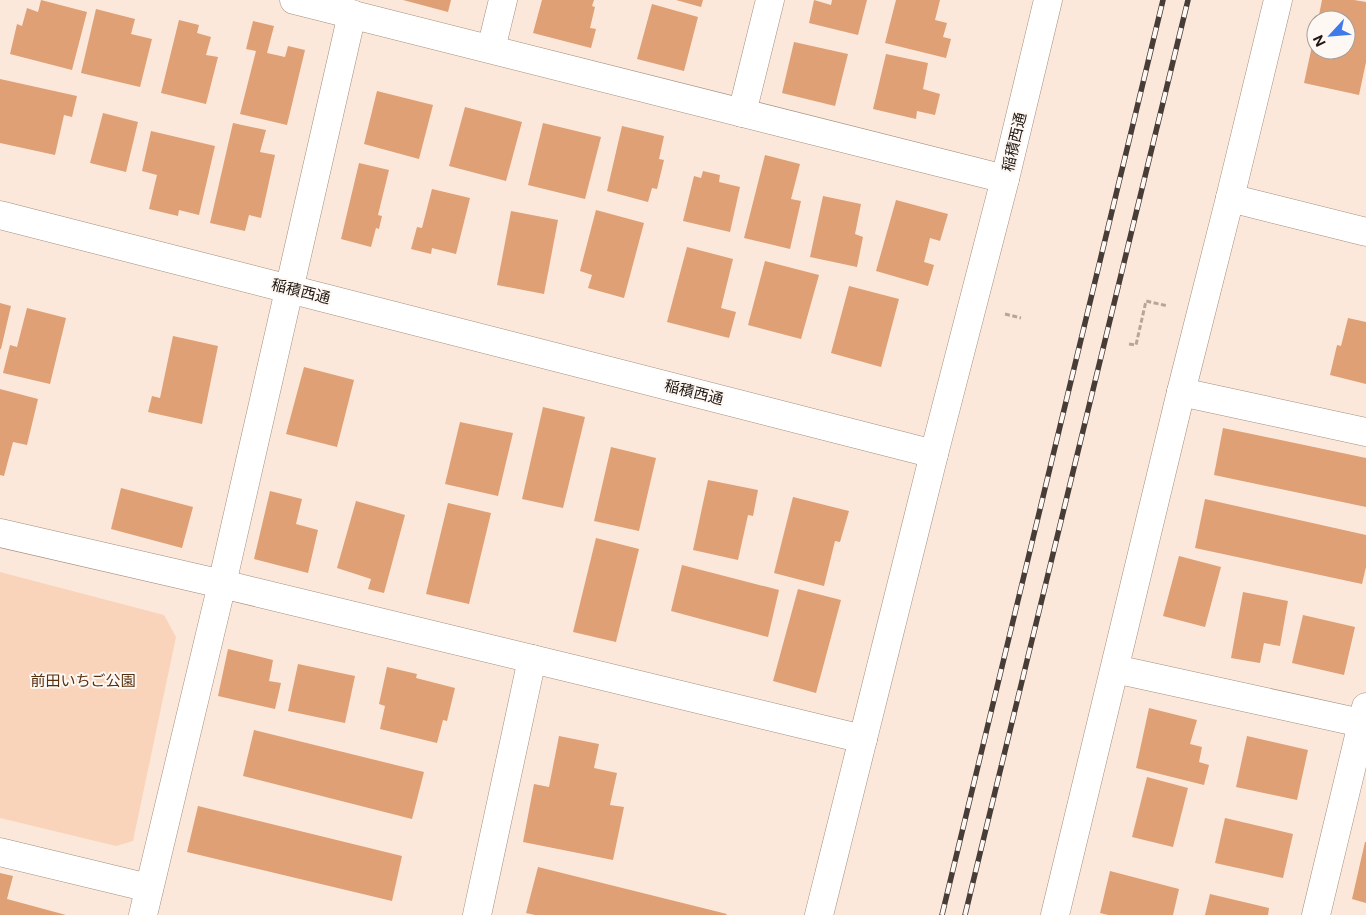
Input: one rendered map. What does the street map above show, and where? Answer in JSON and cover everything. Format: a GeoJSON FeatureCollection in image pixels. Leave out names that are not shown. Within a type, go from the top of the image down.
{"type":"FeatureCollection","features":[{"type":"Feature","properties":{"kind":"street"},"geometry":{"type":"LineString","coordinates":[[294,0],[1005,179]]}},
{"type":"Feature","properties":{"kind":"street"},"geometry":{"type":"LineString","coordinates":[[491,49],[503,0]]}},
{"type":"Feature","properties":{"kind":"street"},"geometry":{"type":"LineString","coordinates":[[742,113],[770,0]]}},
{"type":"Feature","properties":{"kind":"street","name":"稲積西通"},"geometry":{"type":"LineString","coordinates":[[0,215],[934,454],[1005,179],[1048,0]]}},
{"type":"Feature","properties":{"kind":"street"},"geometry":{"type":"LineString","coordinates":[[1055,915],[1278,0]]}},
{"type":"Feature","properties":{"kind":"street"},"geometry":{"type":"LineString","coordinates":[[143,915],[222,584],[352,14]]}},
{"type":"Feature","properties":{"kind":"street"},"geometry":{"type":"LineString","coordinates":[[1230,198],[1366,232]]}},
{"type":"Feature","properties":{"kind":"street"},"geometry":{"type":"LineString","coordinates":[[1181,392],[1366,432]]}},
{"type":"Feature","properties":{"kind":"street"},"geometry":{"type":"LineString","coordinates":[[819,915],[934,454]]}},
{"type":"Feature","properties":{"kind":"street"},"geometry":{"type":"LineString","coordinates":[[0,533],[222,584],[863,739]]}},
{"type":"Feature","properties":{"kind":"street"},"geometry":{"type":"LineString","coordinates":[[477,915],[532,659]]}},
{"type":"Feature","properties":{"kind":"street"},"geometry":{"type":"LineString","coordinates":[[1115,669],[1365,718],[1316,915]]}},
{"type":"Feature","properties":{"kind":"street"},"geometry":{"type":"LineString","coordinates":[[0,852],[149,888]]}},
{"type":"Feature","properties":{"kind":"path"},"geometry":{"type":"LineString","coordinates":[[1129,344],[1136,345],[1146,301],[1170,307]]}},
{"type":"Feature","properties":{"kind":"path"},"geometry":{"type":"LineString","coordinates":[[998,312],[1021,318]]}},
{"type":"Feature","properties":{"kind":"green space","name":"前田いちご公園"},"geometry":{"type":"Polygon","coordinates":[[[0,572],[164,615],[176,637],[133,841],[116,846],[0,818],[0,572]]]}},
{"type":"Feature","properties":{"kind":"building"},"geometry":{"type":"Polygon","coordinates":[[[41,0],[87,12],[72,70],[10,54],[17,24],[22,26],[27,8],[38,12],[41,0]]]}},
{"type":"Feature","properties":{"kind":"building"},"geometry":{"type":"Polygon","coordinates":[[[403,0],[451,0],[448,12],[403,0]]]}},
{"type":"Feature","properties":{"kind":"building"},"geometry":{"type":"Polygon","coordinates":[[[542,0],[594,0],[592,6],[595,7],[590,28],[596,29],[591,48],[533,33],[542,0]]]}},
{"type":"Feature","properties":{"kind":"building"},"geometry":{"type":"Polygon","coordinates":[[[676,0],[703,0],[701,7],[676,0]]]}},
{"type":"Feature","properties":{"kind":"building"},"geometry":{"type":"Polygon","coordinates":[[[814,0],[831,5],[832,0],[867,0],[858,35],[809,23],[814,0]]]}},
{"type":"Feature","properties":{"kind":"building"},"geometry":{"type":"Polygon","coordinates":[[[896,0],[940,0],[935,20],[947,23],[943,37],[951,39],[946,58],[885,43],[896,0]]]}},
{"type":"Feature","properties":{"kind":"building"},"geometry":{"type":"Polygon","coordinates":[[[1322,0],[1366,2],[1366,62],[1359,95],[1304,83],[1309,60],[1356,60],[1356,10],[1320,10],[1322,0]]]}},
{"type":"Feature","properties":{"kind":"building"},"geometry":{"type":"Polygon","coordinates":[[[652,4],[698,17],[684,71],[637,59],[652,4]]]}},
{"type":"Feature","properties":{"kind":"building"},"geometry":{"type":"Polygon","coordinates":[[[96,9],[135,19],[131,34],[152,39],[140,87],[81,73],[96,9]]]}},
{"type":"Feature","properties":{"kind":"building"},"geometry":{"type":"Polygon","coordinates":[[[179,20],[199,25],[197,33],[211,37],[206,55],[218,57],[206,104],[161,93],[179,20]]]}},
{"type":"Feature","properties":{"kind":"building"},"geometry":{"type":"Polygon","coordinates":[[[253,21],[274,26],[267,53],[285,57],[288,46],[305,50],[287,125],[240,114],[256,51],[246,49],[253,21]]]}},
{"type":"Feature","properties":{"kind":"building"},"geometry":{"type":"Polygon","coordinates":[[[794,42],[848,54],[835,106],[782,93],[794,42]]]}},
{"type":"Feature","properties":{"kind":"building"},"geometry":{"type":"Polygon","coordinates":[[[886,54],[928,63],[923,89],[940,94],[935,115],[917,111],[916,119],[873,109],[886,54]]]}},
{"type":"Feature","properties":{"kind":"building"},"geometry":{"type":"Polygon","coordinates":[[[0,79],[77,96],[72,117],[64,115],[55,155],[0,143],[0,79]]]}},
{"type":"Feature","properties":{"kind":"building"},"geometry":{"type":"Polygon","coordinates":[[[377,91],[433,105],[419,159],[364,144],[377,91]]]}},
{"type":"Feature","properties":{"kind":"building"},"geometry":{"type":"Polygon","coordinates":[[[465,107],[522,122],[506,181],[449,166],[465,107]]]}},
{"type":"Feature","properties":{"kind":"building"},"geometry":{"type":"Polygon","coordinates":[[[103,113],[138,122],[126,172],[90,163],[103,113]]]}},
{"type":"Feature","properties":{"kind":"building"},"geometry":{"type":"Polygon","coordinates":[[[233,123],[266,130],[260,152],[275,155],[261,218],[249,215],[245,231],[210,223],[233,123]]]}},
{"type":"Feature","properties":{"kind":"building"},"geometry":{"type":"Polygon","coordinates":[[[543,123],[601,137],[585,199],[528,185],[543,123]]]}},
{"type":"Feature","properties":{"kind":"building"},"geometry":{"type":"Polygon","coordinates":[[[622,126],[664,136],[659,159],[664,160],[657,189],[652,188],[648,202],[607,191],[622,126]]]}},
{"type":"Feature","properties":{"kind":"building"},"geometry":{"type":"Polygon","coordinates":[[[151,131],[215,146],[199,215],[179,210],[178,216],[149,209],[157,175],[142,171],[151,131]]]}},
{"type":"Feature","properties":{"kind":"building"},"geometry":{"type":"Polygon","coordinates":[[[765,155],[800,164],[791,199],[801,201],[790,249],[744,238],[765,155]]]}},
{"type":"Feature","properties":{"kind":"building"},"geometry":{"type":"Polygon","coordinates":[[[359,163],[389,170],[378,215],[382,216],[379,229],[376,228],[371,247],[341,239],[359,163]]]}},
{"type":"Feature","properties":{"kind":"building"},"geometry":{"type":"Polygon","coordinates":[[[703,171],[720,175],[719,182],[740,187],[730,232],[683,221],[694,176],[701,178],[703,171]]]}},
{"type":"Feature","properties":{"kind":"building"},"geometry":{"type":"Polygon","coordinates":[[[432,189],[470,198],[456,254],[432,248],[431,254],[411,249],[417,227],[422,228],[432,189]]]}},
{"type":"Feature","properties":{"kind":"building"},"geometry":{"type":"Polygon","coordinates":[[[823,196],[861,204],[855,234],[863,237],[857,267],[810,257],[823,196]]]}},
{"type":"Feature","properties":{"kind":"building"},"geometry":{"type":"Polygon","coordinates":[[[896,200],[948,214],[940,241],[930,238],[924,262],[934,265],[928,286],[876,271],[896,200]]]}},
{"type":"Feature","properties":{"kind":"building"},"geometry":{"type":"Polygon","coordinates":[[[596,210],[644,223],[624,298],[588,288],[592,275],[580,271],[596,210]]]}},
{"type":"Feature","properties":{"kind":"building"},"geometry":{"type":"Polygon","coordinates":[[[511,211],[558,220],[544,294],[497,285],[511,211]]]}},
{"type":"Feature","properties":{"kind":"building"},"geometry":{"type":"Polygon","coordinates":[[[687,247],[733,259],[721,308],[736,312],[729,338],[667,322],[687,247]]]}},
{"type":"Feature","properties":{"kind":"building"},"geometry":{"type":"Polygon","coordinates":[[[765,261],[819,275],[801,339],[748,325],[765,261]]]}},
{"type":"Feature","properties":{"kind":"building"},"geometry":{"type":"Polygon","coordinates":[[[849,286],[899,299],[881,367],[831,353],[849,286]]]}},
{"type":"Feature","properties":{"kind":"building"},"geometry":{"type":"Polygon","coordinates":[[[0,303],[11,306],[1,349],[0,349],[0,303]]]}},
{"type":"Feature","properties":{"kind":"building"},"geometry":{"type":"Polygon","coordinates":[[[27,308],[66,318],[50,384],[3,373],[10,345],[17,347],[27,308]]]}},
{"type":"Feature","properties":{"kind":"building"},"geometry":{"type":"Polygon","coordinates":[[[1348,318],[1366,322],[1366,384],[1330,375],[1337,345],[1341,346],[1348,318]]]}},
{"type":"Feature","properties":{"kind":"building"},"geometry":{"type":"Polygon","coordinates":[[[173,336],[218,346],[202,424],[148,412],[152,396],[160,398],[173,336]]]}},
{"type":"Feature","properties":{"kind":"building"},"geometry":{"type":"Polygon","coordinates":[[[304,367],[354,380],[337,447],[286,434],[304,367]]]}},
{"type":"Feature","properties":{"kind":"building"},"geometry":{"type":"Polygon","coordinates":[[[0,389],[38,399],[27,445],[13,442],[4,476],[0,475],[0,389]]]}},
{"type":"Feature","properties":{"kind":"building"},"geometry":{"type":"Polygon","coordinates":[[[543,407],[585,417],[563,508],[522,499],[543,407]]]}},
{"type":"Feature","properties":{"kind":"building"},"geometry":{"type":"Polygon","coordinates":[[[460,422],[513,433],[498,496],[445,484],[460,422]]]}},
{"type":"Feature","properties":{"kind":"building"},"geometry":{"type":"Polygon","coordinates":[[[1223,428],[1366,458],[1366,507],[1214,475],[1223,428]]]}},
{"type":"Feature","properties":{"kind":"building"},"geometry":{"type":"Polygon","coordinates":[[[611,447],[656,458],[639,531],[594,521],[611,447]]]}},
{"type":"Feature","properties":{"kind":"building"},"geometry":{"type":"Polygon","coordinates":[[[708,480],[758,490],[753,516],[748,515],[738,560],[693,550],[708,480]]]}},
{"type":"Feature","properties":{"kind":"building"},"geometry":{"type":"Polygon","coordinates":[[[121,488],[193,507],[182,548],[111,529],[121,488]]]}},
{"type":"Feature","properties":{"kind":"building"},"geometry":{"type":"Polygon","coordinates":[[[270,491],[302,499],[296,524],[318,530],[308,573],[254,559],[270,491]]]}},
{"type":"Feature","properties":{"kind":"building"},"geometry":{"type":"Polygon","coordinates":[[[793,497],[849,511],[840,542],[835,541],[824,586],[774,573],[793,497]]]}},
{"type":"Feature","properties":{"kind":"building"},"geometry":{"type":"Polygon","coordinates":[[[1205,499],[1366,535],[1366,567],[1362,584],[1195,548],[1205,499]]]}},
{"type":"Feature","properties":{"kind":"building"},"geometry":{"type":"Polygon","coordinates":[[[356,501],[405,515],[384,593],[368,589],[371,579],[337,568],[356,501]]]}},
{"type":"Feature","properties":{"kind":"building"},"geometry":{"type":"Polygon","coordinates":[[[448,503],[491,513],[469,604],[426,594],[448,503]]]}},
{"type":"Feature","properties":{"kind":"building"},"geometry":{"type":"Polygon","coordinates":[[[596,538],[639,549],[616,642],[573,632],[596,538]]]}},
{"type":"Feature","properties":{"kind":"building"},"geometry":{"type":"Polygon","coordinates":[[[1179,556],[1221,567],[1205,627],[1163,616],[1179,556]]]}},
{"type":"Feature","properties":{"kind":"building"},"geometry":{"type":"Polygon","coordinates":[[[682,565],[779,590],[768,637],[671,611],[682,565]]]}},
{"type":"Feature","properties":{"kind":"building"},"geometry":{"type":"Polygon","coordinates":[[[798,589],[841,600],[816,693],[773,681],[798,589]]]}},
{"type":"Feature","properties":{"kind":"building"},"geometry":{"type":"Polygon","coordinates":[[[1243,592],[1288,601],[1280,646],[1264,643],[1260,663],[1231,658],[1243,592]]]}},
{"type":"Feature","properties":{"kind":"building"},"geometry":{"type":"Polygon","coordinates":[[[1303,615],[1355,627],[1344,675],[1292,663],[1303,615]]]}},
{"type":"Feature","properties":{"kind":"building"},"geometry":{"type":"Polygon","coordinates":[[[228,649],[273,660],[269,681],[281,683],[275,709],[218,696],[228,649]]]}},
{"type":"Feature","properties":{"kind":"building"},"geometry":{"type":"Polygon","coordinates":[[[298,664],[355,676],[345,723],[288,711],[298,664]]]}},
{"type":"Feature","properties":{"kind":"building"},"geometry":{"type":"Polygon","coordinates":[[[387,667],[417,674],[416,678],[455,688],[447,721],[443,720],[437,743],[380,729],[385,706],[379,704],[387,667]]]}},
{"type":"Feature","properties":{"kind":"building"},"geometry":{"type":"Polygon","coordinates":[[[1149,708],[1197,720],[1190,744],[1202,747],[1199,762],[1209,765],[1204,785],[1136,768],[1149,708]]]}},
{"type":"Feature","properties":{"kind":"building"},"geometry":{"type":"Polygon","coordinates":[[[254,730],[424,772],[412,819],[243,776],[254,730]]]}},
{"type":"Feature","properties":{"kind":"building"},"geometry":{"type":"Polygon","coordinates":[[[559,736],[599,744],[594,768],[617,773],[610,805],[624,807],[613,860],[523,842],[534,784],[549,787],[559,736]]]}},
{"type":"Feature","properties":{"kind":"building"},"geometry":{"type":"Polygon","coordinates":[[[1247,736],[1308,750],[1297,800],[1236,787],[1247,736]]]}},
{"type":"Feature","properties":{"kind":"building"},"geometry":{"type":"Polygon","coordinates":[[[1147,777],[1188,788],[1173,847],[1132,837],[1147,777]]]}},
{"type":"Feature","properties":{"kind":"building"},"geometry":{"type":"Polygon","coordinates":[[[198,806],[402,856],[392,901],[187,852],[198,806]]]}},
{"type":"Feature","properties":{"kind":"building"},"geometry":{"type":"Polygon","coordinates":[[[1225,818],[1293,834],[1283,878],[1215,863],[1225,818]]]}},
{"type":"Feature","properties":{"kind":"building"},"geometry":{"type":"Polygon","coordinates":[[[1366,842],[1366,903],[1352,899],[1366,842]]]}},
{"type":"Feature","properties":{"kind":"building"},"geometry":{"type":"Polygon","coordinates":[[[538,867],[727,914],[535,915],[526,913],[538,867]]]}},
{"type":"Feature","properties":{"kind":"building"},"geometry":{"type":"Polygon","coordinates":[[[1110,871],[1179,889],[1173,915],[1108,915],[1100,913],[1110,871]]]}},
{"type":"Feature","properties":{"kind":"building"},"geometry":{"type":"Polygon","coordinates":[[[0,873],[13,876],[7,899],[66,915],[0,915],[0,873]]]}},
{"type":"Feature","properties":{"kind":"building"},"geometry":{"type":"Polygon","coordinates":[[[1210,894],[1269,908],[1268,915],[1205,915],[1210,894]]]}},
{"type":"Feature","properties":{"kind":"railway"},"geometry":{"type":"LineString","coordinates":[[942,915],[1163,0]]}},
{"type":"Feature","properties":{"kind":"railway"},"geometry":{"type":"LineString","coordinates":[[965,915],[1188,0]]}}]}
